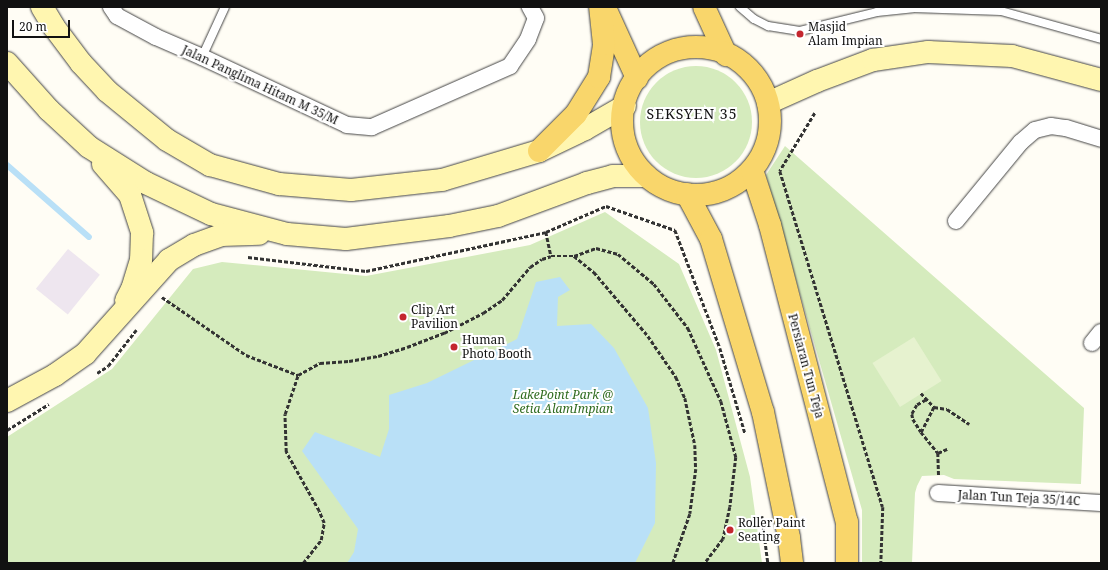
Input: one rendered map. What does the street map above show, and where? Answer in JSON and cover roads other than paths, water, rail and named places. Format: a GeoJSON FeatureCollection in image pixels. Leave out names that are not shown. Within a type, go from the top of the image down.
{"type":"FeatureCollection","features":[{"type":"Feature","properties":{"kind":"main road"},"geometry":{"type":"LineString","coordinates":[[42,7],[54,27],[81,63],[107,92],[167,140],[210,165],[279,184],[351,190],[442,180],[539,151],[586,129],[625,106]]}},
{"type":"Feature","properties":{"kind":"main road"},"geometry":{"type":"LineString","coordinates":[[539,151],[576,114],[599,77],[604,44],[600,7]]}},
{"type":"Feature","properties":{"kind":"main road"},"geometry":{"type":"LineString","coordinates":[[605,7],[637,78]]}},
{"type":"Feature","properties":{"kind":"main road"},"geometry":{"type":"LineString","coordinates":[[704,7],[726,55]]}},
{"type":"Feature","properties":{"kind":"main road"},"geometry":{"type":"LineString","coordinates":[[701,47],[739,60],[752,72],[762,86],[768,103],[771,121],[768,139],[762,156],[752,170],[733,185],[711,194],[687,194],[665,188],[646,176],[632,158],[624,137],[622,114],[628,92],[637,78],[641,72],[658,58],[679,50],[701,47]]}},
{"type":"Feature","properties":{"kind":"main road"},"geometry":{"type":"LineString","coordinates":[[768,103],[817,81],[872,60],[928,52],[1012,56],[1101,80]]}},
{"type":"Feature","properties":{"kind":"main road"},"geometry":{"type":"LineString","coordinates":[[7,63],[49,110],[89,147],[130,195],[142,233],[141,260],[132,289],[109,329]]}},
{"type":"Feature","properties":{"kind":"main road"},"geometry":{"type":"LineString","coordinates":[[89,147],[146,183],[211,214],[287,234]]}},
{"type":"Feature","properties":{"kind":"main road","name":"Persiaran Tun Teja"},"geometry":{"type":"LineString","coordinates":[[752,170],[770,225],[847,522],[847,563]]}},
{"type":"Feature","properties":{"kind":"main road"},"geometry":{"type":"LineString","coordinates":[[7,401],[55,374],[85,354],[109,329],[169,260],[194,245],[221,235],[287,234],[346,238],[449,226],[498,216],[587,183],[613,176],[646,176]]}},
{"type":"Feature","properties":{"kind":"main road"},"geometry":{"type":"LineString","coordinates":[[687,194],[711,239],[763,412],[789,538],[792,563]]}},
{"type":"Feature","properties":{"kind":"street","name":"Jalan Panglima Hitam M 35/M"},"geometry":{"type":"LineString","coordinates":[[111,7],[117,16],[156,38],[202,57],[347,125],[372,126],[510,66],[528,39],[536,18],[530,7]]}},
{"type":"Feature","properties":{"kind":"street"},"geometry":{"type":"LineString","coordinates":[[956,221],[1021,142],[1035,130],[1051,126],[1066,128],[1101,139]]}},
{"type":"Feature","properties":{"kind":"street","name":"Jalan Tun Teja 35/14C"},"geometry":{"type":"LineString","coordinates":[[938,493],[1101,503]]}},
{"type":"Feature","properties":{"kind":"lane"},"geometry":{"type":"LineString","coordinates":[[202,57],[226,7]]}},
{"type":"Feature","properties":{"kind":"lane"},"geometry":{"type":"LineString","coordinates":[[740,7],[754,20],[768,26],[800,31],[876,9],[913,8],[1001,11],[1101,39]]}},
{"type":"Feature","properties":{"kind":"water"},"geometry":{"type":"Polygon","coordinates":[[[560,277],[570,290],[558,297],[557,326],[591,324],[614,348],[648,408],[656,463],[655,523],[635,563],[347,563],[354,552],[358,529],[302,451],[315,432],[380,457],[389,429],[389,395],[427,383],[517,339],[536,282],[560,277]]]}},
{"type":"Feature","properties":{"kind":"waterway"},"geometry":{"type":"LineString","coordinates":[[7,165],[89,237]]}},
{"type":"Feature","properties":{"kind":"place","name":"Masjid Alam Impian"},"geometry":{"type":"Point","coordinates":[800,34]}},
{"type":"Feature","properties":{"kind":"place","name":"Clip Art Pavilion"},"geometry":{"type":"Point","coordinates":[403,317]}},
{"type":"Feature","properties":{"kind":"place","name":"Human Photo Booth"},"geometry":{"type":"Point","coordinates":[454,347]}},
{"type":"Feature","properties":{"kind":"place","name":"Roller Paint Seating"},"geometry":{"type":"Point","coordinates":[730,530]}},
{"type":"Feature","properties":{"kind":"district","name":"SEKSYEN 35"},"geometry":{"type":"Point","coordinates":[692,114]}},
{"type":"Feature","properties":{"kind":"park label","name":"LakePoint Park @ Setia AlamImpian"},"geometry":{"type":"Point","coordinates":[563,402]}}]}
